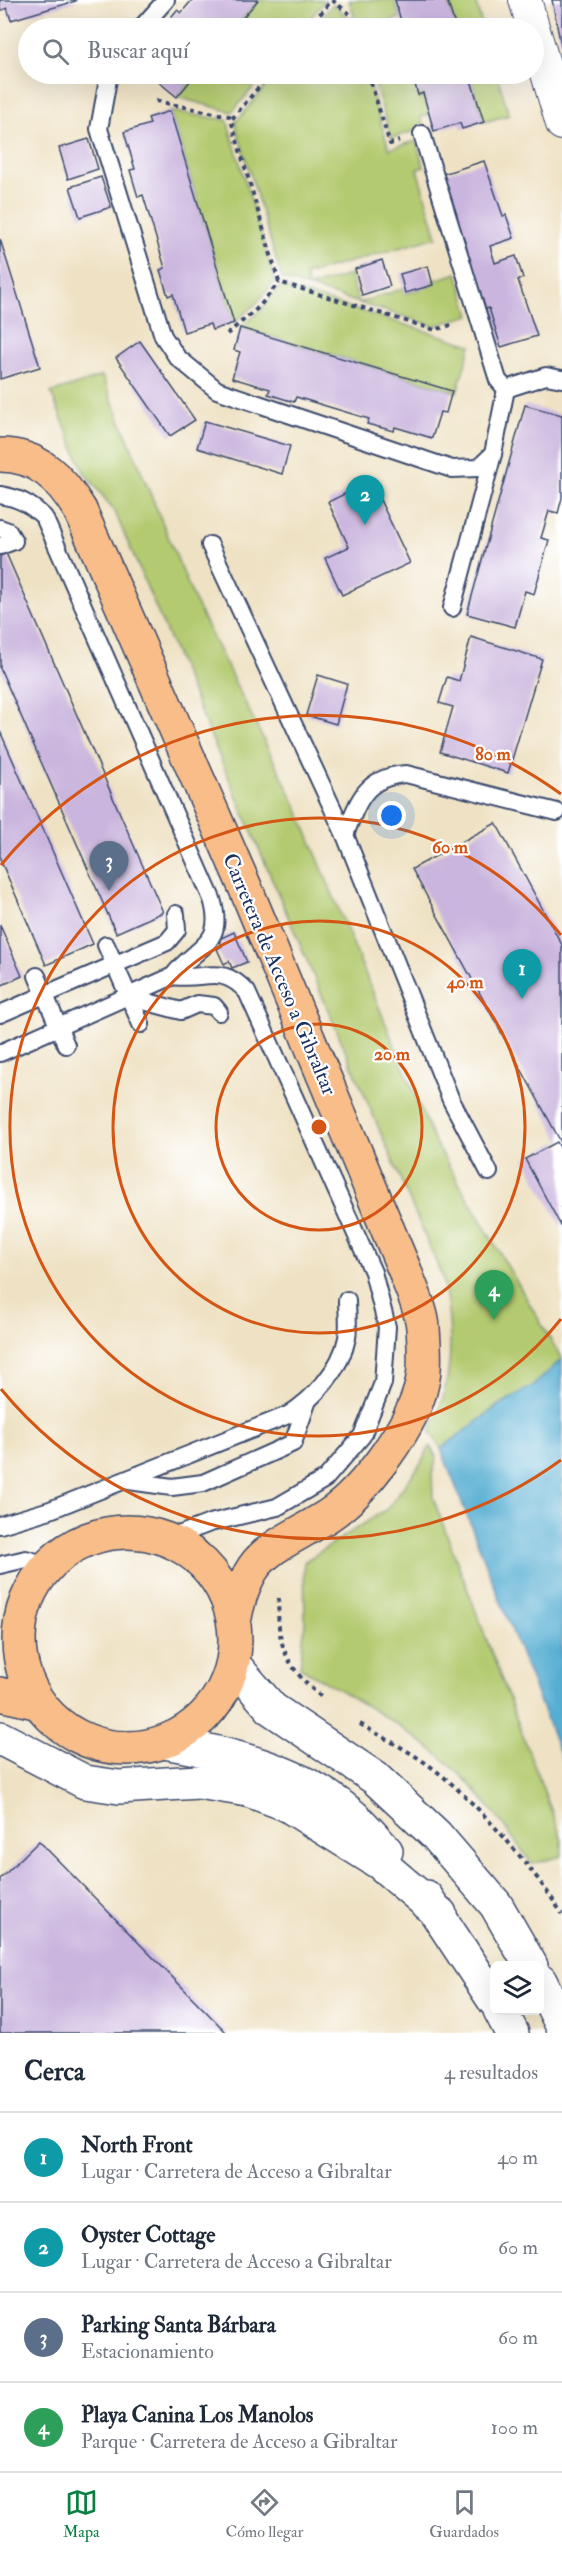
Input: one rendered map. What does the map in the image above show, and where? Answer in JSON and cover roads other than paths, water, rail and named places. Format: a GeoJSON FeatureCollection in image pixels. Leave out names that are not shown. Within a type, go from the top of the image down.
{"type":"FeatureCollection","features":[{"type":"Feature","properties":{"kind":"highway","name":"Carretera de Acceso a Gibraltar"},"geometry":{"type":"LineString","coordinates":[[0,454],[16,455],[41,466],[64,484],[80,510],[250,898],[405,1271],[423,1326],[422,1383],[398,1439],[370,1477],[331,1514],[268,1550],[256,1563],[239,1599],[234,1622]]}},
{"type":"Feature","properties":{"kind":"highway"},"geometry":{"type":"LineString","coordinates":[[136,1531],[168,1539],[193,1553],[213,1574],[234,1622],[233,1664],[223,1689],[208,1711],[188,1729],[164,1742],[128,1748],[109,1747],[82,1738],[58,1723],[39,1703],[27,1681],[20,1658],[19,1633],[11,1613],[47,1565],[73,1545],[103,1533],[136,1531]]}},
{"type":"Feature","properties":{"kind":"highway"},"geometry":{"type":"LineString","coordinates":[[0,1694],[39,1703]]}},
{"type":"Feature","properties":{"kind":"street"},"geometry":{"type":"LineString","coordinates":[[525,0],[530,18]]}},
{"type":"Feature","properties":{"kind":"street"},"geometry":{"type":"LineString","coordinates":[[544,64],[562,124]]}},
{"type":"Feature","properties":{"kind":"street"},"geometry":{"type":"LineString","coordinates":[[233,1664],[272,1708],[375,1778],[436,1835],[495,1905],[529,1961]]}},
{"type":"Feature","properties":{"kind":"street"},"geometry":{"type":"LineString","coordinates":[[0,1738],[85,1782],[119,1787],[198,1782],[248,1790],[286,1804],[380,1863],[440,1914]]}},
{"type":"Feature","properties":{"kind":"street"},"geometry":{"type":"LineString","coordinates":[[164,1742],[205,1749],[252,1763],[300,1782],[347,1811],[403,1868],[440,1914],[490,1992]]}},
{"type":"Feature","properties":{"kind":"street"},"geometry":{"type":"LineString","coordinates":[[544,1989],[562,2025]]}},
{"type":"Feature","properties":{"kind":"street"},"geometry":{"type":"LineString","coordinates":[[503,2015],[513,2033]]}},
{"type":"Feature","properties":{"kind":"lane"},"geometry":{"type":"LineString","coordinates":[[150,18],[166,0]]}},
{"type":"Feature","properties":{"kind":"lane"},"geometry":{"type":"LineString","coordinates":[[107,84],[99,129],[163,336],[177,357],[217,390],[452,469],[478,468],[493,454]]}},
{"type":"Feature","properties":{"kind":"lane"},"geometry":{"type":"LineString","coordinates":[[422,135],[498,380],[506,389]]}},
{"type":"Feature","properties":{"kind":"lane"},"geometry":{"type":"LineString","coordinates":[[506,389],[546,376],[562,380]]}},
{"type":"Feature","properties":{"kind":"lane"},"geometry":{"type":"LineString","coordinates":[[452,608],[493,454],[506,389]]}},
{"type":"Feature","properties":{"kind":"lane"},"geometry":{"type":"LineString","coordinates":[[0,495],[14,497],[30,504],[44,517],[212,899],[216,913],[214,936],[209,944],[183,963],[173,976],[0,1053]]}},
{"type":"Feature","properties":{"kind":"lane"},"geometry":{"type":"LineString","coordinates":[[0,528],[8,531],[7,544]]}},
{"type":"Feature","properties":{"kind":"lane"},"geometry":{"type":"LineString","coordinates":[[210,545],[345,835],[451,1100],[489,1172]]}},
{"type":"Feature","properties":{"kind":"lane"},"geometry":{"type":"LineString","coordinates":[[345,835],[357,802],[370,786],[388,775],[406,774],[557,812]]}},
{"type":"Feature","properties":{"kind":"lane"},"geometry":{"type":"LineString","coordinates":[[0,1014],[167,942],[177,930],[176,914]]}},
{"type":"Feature","properties":{"kind":"lane"},"geometry":{"type":"LineString","coordinates":[[106,945],[141,1024]]}},
{"type":"Feature","properties":{"kind":"lane"},"geometry":{"type":"LineString","coordinates":[[168,1539],[210,1523],[277,1507],[325,1479],[362,1436],[383,1383],[387,1327],[373,1272],[247,992],[239,982],[218,973],[189,978],[173,976]]}},
{"type":"Feature","properties":{"kind":"lane"},"geometry":{"type":"LineString","coordinates":[[37,976],[66,1045]]}},
{"type":"Feature","properties":{"kind":"lane"},"geometry":{"type":"LineString","coordinates":[[129,996],[181,1011],[197,1004],[213,1006],[219,1012]]}},
{"type":"Feature","properties":{"kind":"lane"},"geometry":{"type":"LineString","coordinates":[[127,1480],[172,1487],[202,1482],[293,1443],[307,1403],[334,1369],[347,1338],[347,1300]]}},
{"type":"Feature","properties":{"kind":"lane"},"geometry":{"type":"LineString","coordinates":[[0,1525],[50,1510],[127,1480],[288,1415],[307,1403]]}},
{"type":"Feature","properties":{"kind":"lane"},"geometry":{"type":"LineString","coordinates":[[0,1565],[26,1559],[47,1565]]}},
{"type":"Feature","properties":{"kind":"water"},"geometry":{"type":"Polygon","coordinates":[[[562,1359],[562,1759],[441,1449],[498,1406],[534,1385],[562,1359]]]}},
{"type":"Feature","properties":{"kind":"place","name":"Oyster Cottage"},"geometry":{"type":"Point","coordinates":[365,525]}},
{"type":"Feature","properties":{"kind":"place","name":"Parking Santa Bárbara"},"geometry":{"type":"Point","coordinates":[109,891]}},
{"type":"Feature","properties":{"kind":"place","name":"North Front"},"geometry":{"type":"Point","coordinates":[522,999]}},
{"type":"Feature","properties":{"kind":"place","name":"Playa Canina Los Manolos"},"geometry":{"type":"Point","coordinates":[494,1320]}}]}
